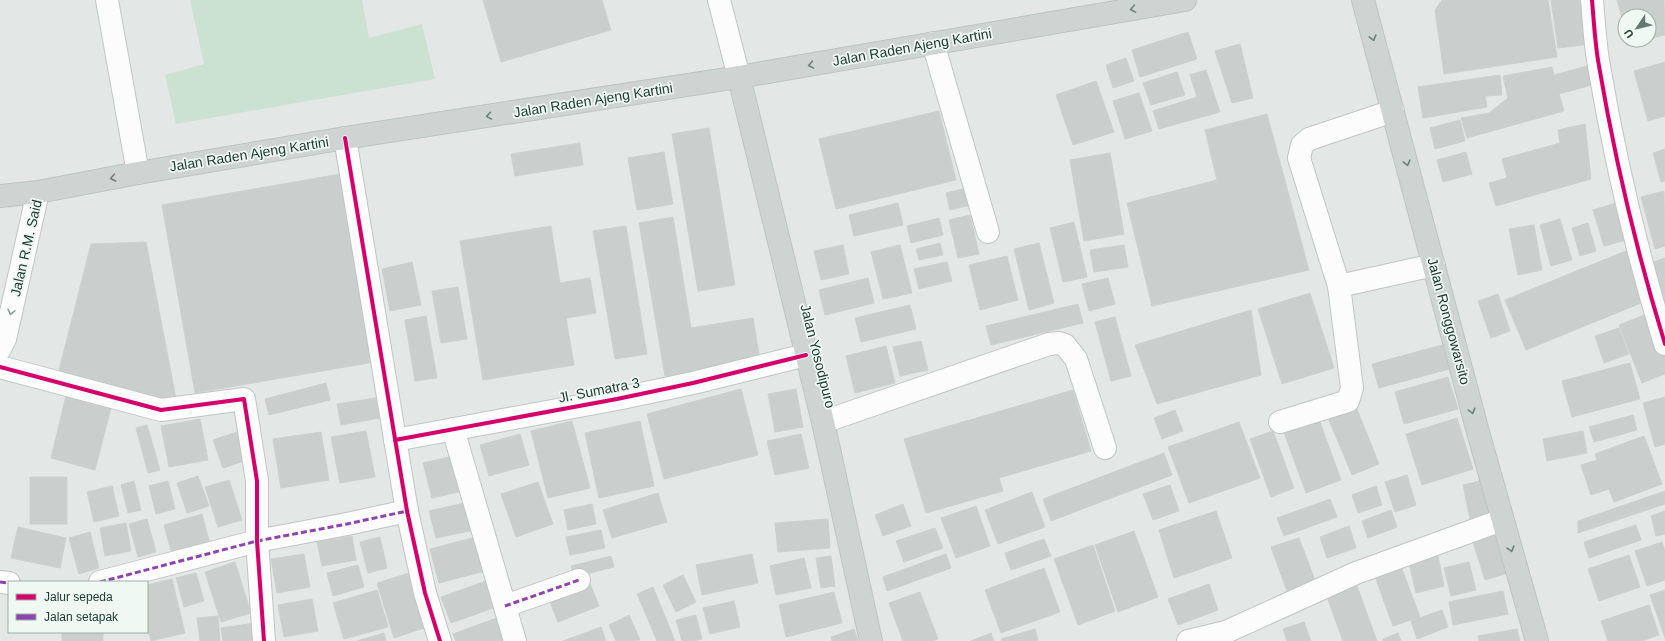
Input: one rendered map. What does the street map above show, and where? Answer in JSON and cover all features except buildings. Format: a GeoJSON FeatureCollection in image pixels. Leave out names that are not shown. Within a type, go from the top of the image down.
{"type":"FeatureCollection","features":[{"type":"Feature","properties":{"kind":"main road","name":"Jalan Raden Ajeng Kartini"},"geometry":{"type":"LineString","coordinates":[[0,196],[38,192],[138,173],[345,138],[739,78],[1185,0]]}},
{"type":"Feature","properties":{"kind":"main road","name":"Jalan Ronggowarsito"},"geometry":{"type":"LineString","coordinates":[[1363,0],[1502,520],[1537,641]]}},
{"type":"Feature","properties":{"kind":"main road","name":"Jalan Yosodipuro"},"geometry":{"type":"LineString","coordinates":[[739,78],[823,422],[871,641]]}},
{"type":"Feature","properties":{"kind":"street"},"geometry":{"type":"LineString","coordinates":[[107,0],[138,173]]}},
{"type":"Feature","properties":{"kind":"street"},"geometry":{"type":"LineString","coordinates":[[719,0],[739,78]]}},
{"type":"Feature","properties":{"kind":"street"},"geometry":{"type":"LineString","coordinates":[[1592,0],[1599,65],[1624,195],[1650,296],[1665,344]]}},
{"type":"Feature","properties":{"kind":"street"},"geometry":{"type":"LineString","coordinates":[[933,43],[988,232]]}},
{"type":"Feature","properties":{"kind":"street"},"geometry":{"type":"LineString","coordinates":[[1280,422],[1348,401],[1351,396],[1352,388],[1339,286],[1299,158],[1302,145],[1309,139],[1393,111]]}},
{"type":"Feature","properties":{"kind":"street"},"geometry":{"type":"LineString","coordinates":[[345,138],[408,511],[425,593],[440,641]]}},
{"type":"Feature","properties":{"kind":"street","name":"Jalan R.M. Said"},"geometry":{"type":"LineString","coordinates":[[0,349],[5,339],[38,192]]}},
{"type":"Feature","properties":{"kind":"street"},"geometry":{"type":"LineString","coordinates":[[1339,286],[1434,265]]}},
{"type":"Feature","properties":{"kind":"street"},"geometry":{"type":"LineString","coordinates":[[823,422],[1049,344],[1059,343],[1065,345],[1076,359],[1105,448]]}},
{"type":"Feature","properties":{"kind":"street","name":"Jl. Sumatra 3"},"geometry":{"type":"LineString","coordinates":[[395,440],[678,386],[806,355]]}},
{"type":"Feature","properties":{"kind":"street"},"geometry":{"type":"LineString","coordinates":[[0,367],[161,410],[244,399],[257,481],[257,541],[264,641]]}},
{"type":"Feature","properties":{"kind":"street"},"geometry":{"type":"LineString","coordinates":[[453,429],[515,641]]}},
{"type":"Feature","properties":{"kind":"street"},"geometry":{"type":"LineString","coordinates":[[104,581],[257,541],[408,511]]}},
{"type":"Feature","properties":{"kind":"street"},"geometry":{"type":"LineString","coordinates":[[1188,641],[1226,632],[1356,573],[1502,520]]}},
{"type":"Feature","properties":{"kind":"street"},"geometry":{"type":"LineString","coordinates":[[505,606],[580,580]]}},
{"type":"Feature","properties":{"kind":"green space"},"geometry":{"type":"Polygon","coordinates":[[[190,0],[362,0],[369,38],[422,24],[435,79],[176,124],[165,75],[204,64],[190,0]]]}},
{"type":"Feature","properties":{"kind":"marked path"},"geometry":{"type":"LineString","coordinates":[[104,581],[257,541],[347,524],[407,511],[407,509]]}},
{"type":"Feature","properties":{"kind":"marked path"},"geometry":{"type":"LineString","coordinates":[[505,606],[579,580]]}},
{"type":"Feature","properties":{"kind":"marked path"},"geometry":{"type":"LineString","coordinates":[[0,582],[8,583]]}},
{"type":"Feature","properties":{"kind":"cycle path"},"geometry":{"type":"LineString","coordinates":[[1592,0],[1598,58],[1605,101],[1636,241],[1665,344]]}},
{"type":"Feature","properties":{"kind":"cycle path"},"geometry":{"type":"LineString","coordinates":[[345,138],[407,511],[425,593],[440,641]]}},
{"type":"Feature","properties":{"kind":"cycle path"},"geometry":{"type":"LineString","coordinates":[[395,440],[617,399],[693,383],[806,355]]}},
{"type":"Feature","properties":{"kind":"cycle path"},"geometry":{"type":"LineString","coordinates":[[0,367],[161,410],[244,399],[257,481],[257,541],[264,641]]}}]}
